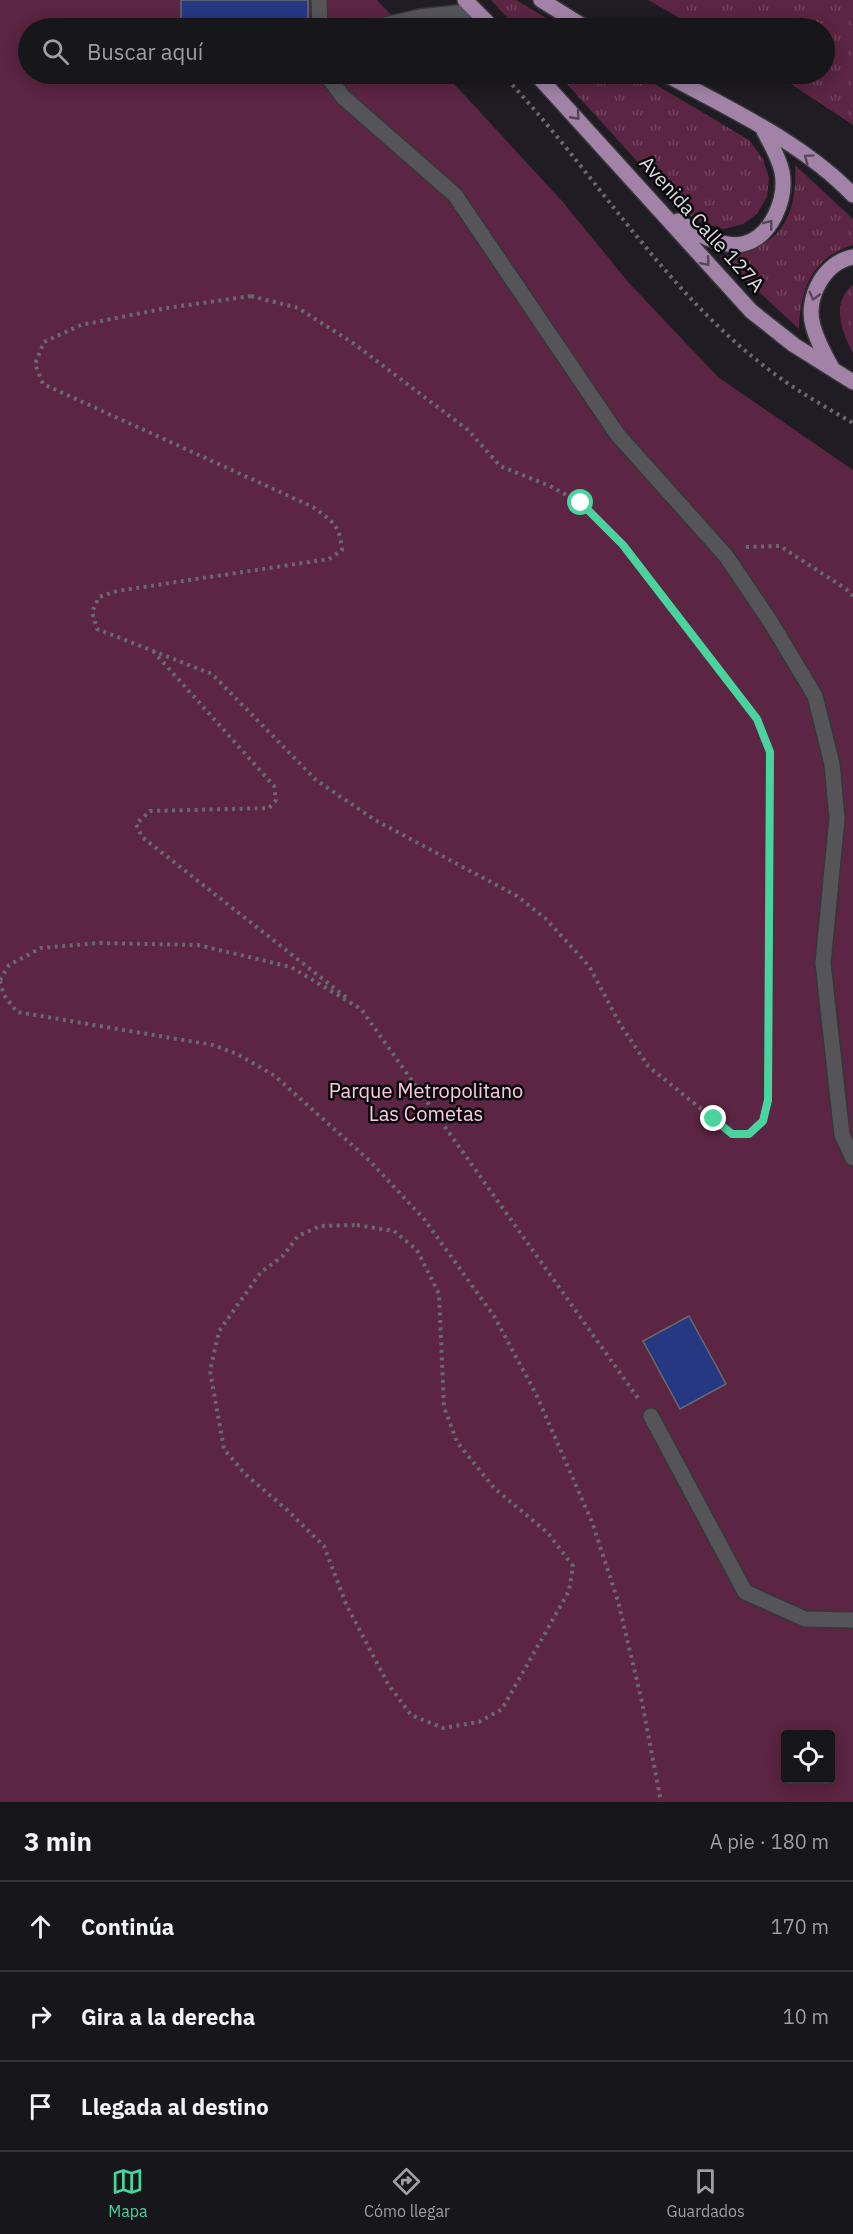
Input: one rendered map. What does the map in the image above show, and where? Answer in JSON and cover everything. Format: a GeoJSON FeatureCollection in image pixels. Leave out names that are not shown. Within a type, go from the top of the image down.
{"type":"FeatureCollection","features":[{"type":"Feature","properties":{"kind":"main road"},"geometry":{"type":"LineString","coordinates":[[541,0],[570,18]]}},
{"type":"Feature","properties":{"kind":"main road"},"geometry":{"type":"LineString","coordinates":[[470,5],[483,18]]}},
{"type":"Feature","properties":{"kind":"main road","name":"Avenida Calle 127A"},"geometry":{"type":"LineString","coordinates":[[545,84],[663,211],[751,311],[794,345],[853,382]]}},
{"type":"Feature","properties":{"kind":"main road"},"geometry":{"type":"LineString","coordinates":[[683,84],[763,129],[824,169],[853,195]]}},
{"type":"Feature","properties":{"kind":"main road"},"geometry":{"type":"LineString","coordinates":[[663,211],[692,231],[718,242],[743,244],[760,235],[777,214],[783,190],[778,159],[763,129]]}},
{"type":"Feature","properties":{"kind":"main road"},"geometry":{"type":"LineString","coordinates":[[834,370],[820,347],[812,323],[812,305],[816,287],[825,274],[836,264],[853,257]]}},
{"type":"Feature","properties":{"kind":"lane"},"geometry":{"type":"LineString","coordinates":[[319,0],[320,18]]}},
{"type":"Feature","properties":{"kind":"lane"},"geometry":{"type":"LineString","coordinates":[[416,18],[470,5]]}},
{"type":"Feature","properties":{"kind":"lane"},"geometry":{"type":"LineString","coordinates":[[333,84],[343,97],[455,195],[617,434],[726,556],[770,621],[815,696],[832,764],[837,818],[822,963],[842,1135],[853,1158]]}},
{"type":"Feature","properties":{"kind":"lane"},"geometry":{"type":"LineString","coordinates":[[651,1416],[746,1592],[805,1619],[853,1620]]}},
{"type":"Feature","properties":{"kind":"path"},"geometry":{"type":"LineString","coordinates":[[510,84],[687,295],[767,369],[853,423]]}},
{"type":"Feature","properties":{"kind":"path"},"geometry":{"type":"LineString","coordinates":[[152,650],[213,674],[316,780],[375,820],[517,896],[545,918],[589,966],[620,1024],[648,1066],[732,1134],[749,1134],[763,1121],[768,1100],[770,752],[757,719],[623,545],[581,503],[550,486],[500,466],[468,430],[353,343],[298,308],[251,296],[166,308],[81,325],[44,342],[35,364],[43,384],[313,507],[333,522],[341,534],[342,550],[329,559],[117,591],[99,597],[92,612],[98,629],[152,650],[274,786],[276,800],[269,808],[150,811],[136,824],[142,837],[362,1009],[651,1416]]}},
{"type":"Feature","properties":{"kind":"path"},"geometry":{"type":"LineString","coordinates":[[726,556],[749,546],[780,546],[846,589],[853,596]]}},
{"type":"Feature","properties":{"kind":"path"},"geometry":{"type":"LineString","coordinates":[[362,1009],[291,967],[198,945],[99,943],[41,948],[9,965],[0,981],[4,995],[17,1012],[213,1045],[237,1054],[274,1076],[370,1161],[424,1219],[494,1316],[536,1394],[592,1522],[618,1601],[643,1706],[660,1802]]}},
{"type":"Feature","properties":{"kind":"path"},"geometry":{"type":"LineString","coordinates":[[357,1225],[394,1231],[417,1250],[439,1294],[441,1348],[444,1407],[456,1442],[494,1488],[548,1533],[573,1566],[569,1590],[502,1709],[479,1722],[443,1728],[411,1715],[388,1684],[346,1604],[324,1546],[246,1474],[224,1449],[210,1371],[219,1331],[241,1298],[261,1272],[282,1257],[298,1236],[320,1226],[357,1225]]}},
{"type":"Feature","properties":{"kind":"green space","name":"Parque Metropolitano Las Cometas"},"geometry":{"type":"Polygon","coordinates":[[[0,0],[377,0],[394,18],[18,18],[18,84],[454,84],[562,201],[629,283],[718,377],[853,470],[853,1802],[0,1802],[0,0]]]}},
{"type":"Feature","properties":{"kind":"green space"},"geometry":{"type":"Polygon","coordinates":[[[491,0],[516,0],[546,18],[508,18],[491,0]]]}},
{"type":"Feature","properties":{"kind":"green space"},"geometry":{"type":"Polygon","coordinates":[[[648,0],[853,0],[853,125],[791,84],[835,84],[835,18],[680,18],[648,0]]]}},
{"type":"Feature","properties":{"kind":"green space"},"geometry":{"type":"Polygon","coordinates":[[[567,84],[655,84],[749,140],[763,159],[769,178],[767,197],[757,214],[743,224],[724,229],[703,223],[683,212],[567,84]]]}},
{"type":"Feature","properties":{"kind":"green space"},"geometry":{"type":"Polygon","coordinates":[[[795,165],[853,219],[853,245],[827,258],[811,277],[802,301],[799,329],[720,256],[740,253],[756,247],[770,240],[780,229],[788,217],[793,202],[795,165]]]}},
{"type":"Feature","properties":{"kind":"green space"},"geometry":{"type":"Polygon","coordinates":[[[853,285],[853,353],[842,327],[840,309],[846,292],[853,285]]]}},
{"type":"Feature","properties":{"kind":"building"},"geometry":{"type":"Polygon","coordinates":[[[181,0],[308,0],[308,18],[181,18],[181,0]]]}},
{"type":"Feature","properties":{"kind":"building"},"geometry":{"type":"Polygon","coordinates":[[[689,1316],[726,1384],[680,1409],[643,1341],[689,1316]]]}},
{"type":"Feature","properties":{"kind":"route"},"geometry":{"type":"LineString","coordinates":[[581,503],[623,545],[757,719],[770,752],[768,1100],[763,1121],[749,1134],[732,1134],[714,1119]]}}]}
